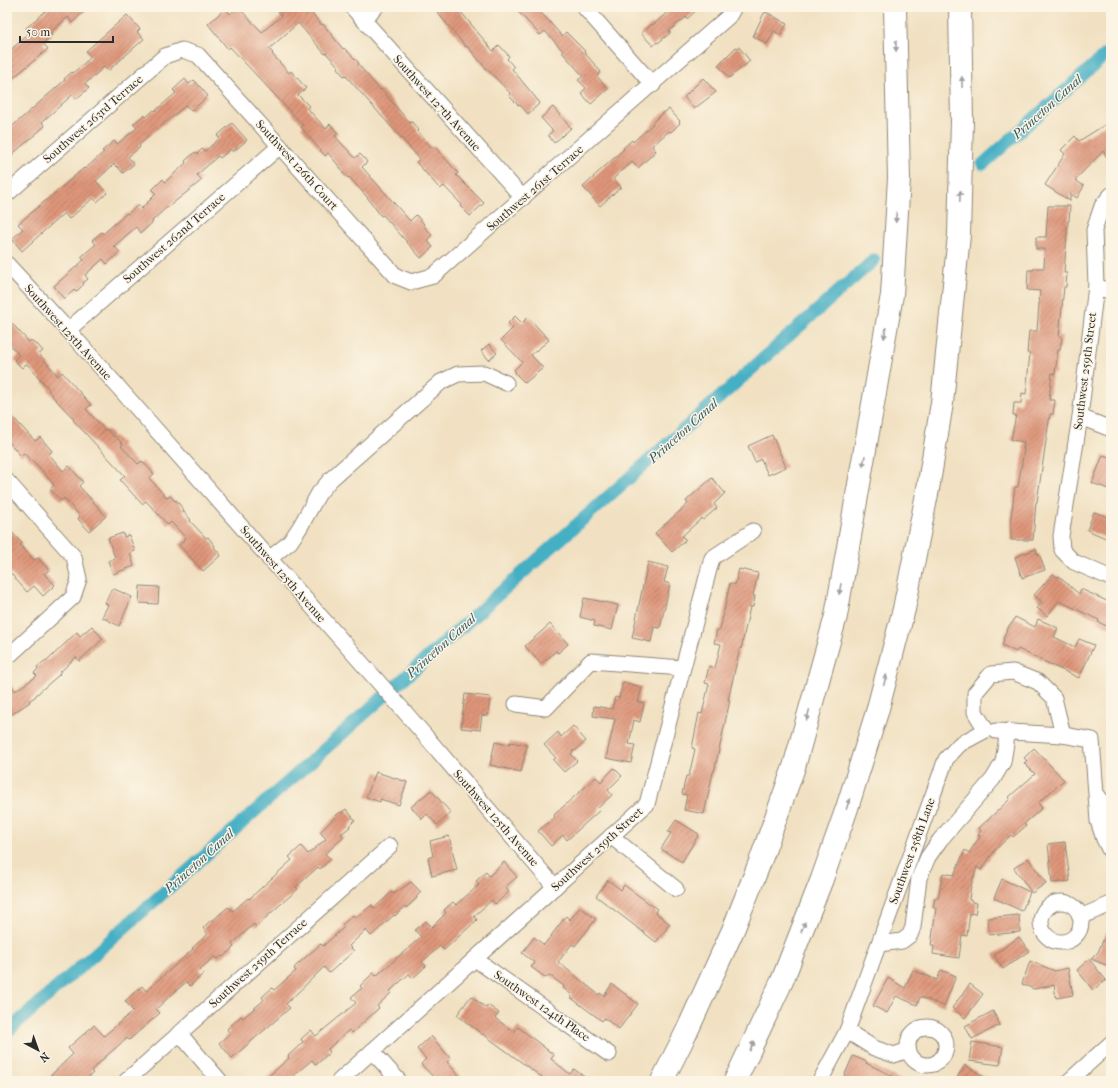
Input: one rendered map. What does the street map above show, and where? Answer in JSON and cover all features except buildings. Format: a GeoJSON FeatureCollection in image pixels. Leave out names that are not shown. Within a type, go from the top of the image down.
{"type":"FeatureCollection","features":[{"type":"Feature","properties":{"kind":"highway"},"geometry":{"type":"LineString","coordinates":[[662,1081],[687,1031],[733,930],[760,862],[794,766],[836,616],[892,295],[899,178],[895,7]]}},
{"type":"Feature","properties":{"kind":"highway"},"geometry":{"type":"LineString","coordinates":[[735,1081],[782,981],[816,894],[847,808],[877,712],[904,609],[928,489],[942,403],[959,234],[962,121],[960,7]]}},
{"type":"Feature","properties":{"kind":"street","name":"Southwest 127th Avenue"},"geometry":{"type":"LineString","coordinates":[[352,7],[523,198]]}},
{"type":"Feature","properties":{"kind":"street"},"geometry":{"type":"LineString","coordinates":[[363,19],[376,7]]}},
{"type":"Feature","properties":{"kind":"street"},"geometry":{"type":"LineString","coordinates":[[584,7],[653,85]]}},
{"type":"Feature","properties":{"kind":"street","name":"Southwest 261st Terrace"},"geometry":{"type":"LineString","coordinates":[[411,282],[433,276],[653,85],[729,16],[734,7]]}},
{"type":"Feature","properties":{"kind":"street","name":"Southwest 126th Court"},"geometry":{"type":"LineString","coordinates":[[182,50],[198,55],[396,276],[411,282]]}},
{"type":"Feature","properties":{"kind":"street","name":"Southwest 263rd Terrace"},"geometry":{"type":"LineString","coordinates":[[7,194],[165,56],[182,50]]}},
{"type":"Feature","properties":{"kind":"street","name":"Southwest 262nd Terrace"},"geometry":{"type":"LineString","coordinates":[[68,330],[280,146]]}},
{"type":"Feature","properties":{"kind":"street","name":"Southwest 259th Street"},"geometry":{"type":"LineString","coordinates":[[1111,195],[1102,206],[1094,230],[1096,286],[1080,416],[1061,536],[1062,550],[1074,562],[1111,578]]}},
{"type":"Feature","properties":{"kind":"street","name":"Southwest 125th Avenue"},"geometry":{"type":"LineString","coordinates":[[7,264],[68,330],[404,711],[556,887]]}},
{"type":"Feature","properties":{"kind":"street"},"geometry":{"type":"LineString","coordinates":[[1096,286],[1111,292]]}},
{"type":"Feature","properties":{"kind":"street"},"geometry":{"type":"LineString","coordinates":[[269,559],[290,542],[319,493],[331,479],[441,382],[458,374],[484,373],[506,383]]}},
{"type":"Feature","properties":{"kind":"street"},"geometry":{"type":"LineString","coordinates":[[1080,416],[1111,429]]}},
{"type":"Feature","properties":{"kind":"street"},"geometry":{"type":"LineString","coordinates":[[7,481],[74,557],[79,579],[73,597],[11,654],[7,654]]}},
{"type":"Feature","properties":{"kind":"street","name":"Southwest 259th Street"},"geometry":{"type":"LineString","coordinates":[[339,1081],[647,804],[712,558],[753,531]]}},
{"type":"Feature","properties":{"kind":"street"},"geometry":{"type":"LineString","coordinates":[[516,704],[546,708],[591,661],[682,668]]}},
{"type":"Feature","properties":{"kind":"street"},"geometry":{"type":"LineString","coordinates":[[1063,735],[1054,698],[1038,682],[1013,672],[991,674],[975,693],[976,712],[986,730],[1063,735],[1092,740],[1098,821],[1104,839],[1111,853]]}},
{"type":"Feature","properties":{"kind":"street","name":"Southwest 258th Lane"},"geometry":{"type":"LineString","coordinates":[[820,1081],[847,1031],[946,759],[960,744],[986,730]]}},
{"type":"Feature","properties":{"kind":"street","name":"Southwest 258th Lane"},"geometry":{"type":"LineString","coordinates":[[879,944],[902,941],[910,935],[913,927],[919,878],[928,857],[940,840],[993,779],[1003,762],[1007,731]]}},
{"type":"Feature","properties":{"kind":"street"},"geometry":{"type":"LineString","coordinates":[[1095,788],[1105,811],[1111,819]]}},
{"type":"Feature","properties":{"kind":"street"},"geometry":{"type":"LineString","coordinates":[[611,836],[676,889]]}},
{"type":"Feature","properties":{"kind":"street","name":"Southwest 259th Terrace"},"geometry":{"type":"LineString","coordinates":[[126,1081],[390,846]]}},
{"type":"Feature","properties":{"kind":"street"},"geometry":{"type":"LineString","coordinates":[[1080,917],[1111,904]]}},
{"type":"Feature","properties":{"kind":"street","name":"Southwest 124th Place"},"geometry":{"type":"LineString","coordinates":[[475,959],[609,1054]]}},
{"type":"Feature","properties":{"kind":"street"},"geometry":{"type":"LineString","coordinates":[[847,1031],[874,1048],[894,1055],[908,1050]]}},
{"type":"Feature","properties":{"kind":"street"},"geometry":{"type":"LineString","coordinates":[[179,1033],[220,1081]]}},
{"type":"Feature","properties":{"kind":"street"},"geometry":{"type":"LineString","coordinates":[[1070,1081],[1111,1043]]}},
{"type":"Feature","properties":{"kind":"street"},"geometry":{"type":"LineString","coordinates":[[372,1051],[399,1081]]}},
{"type":"Feature","properties":{"kind":"waterway","name":"Princeton Canal"},"geometry":{"type":"LineString","coordinates":[[983,164],[1111,50]]}},
{"type":"Feature","properties":{"kind":"waterway","name":"Princeton Canal"},"geometry":{"type":"LineString","coordinates":[[7,1032],[874,260]]}}]}
